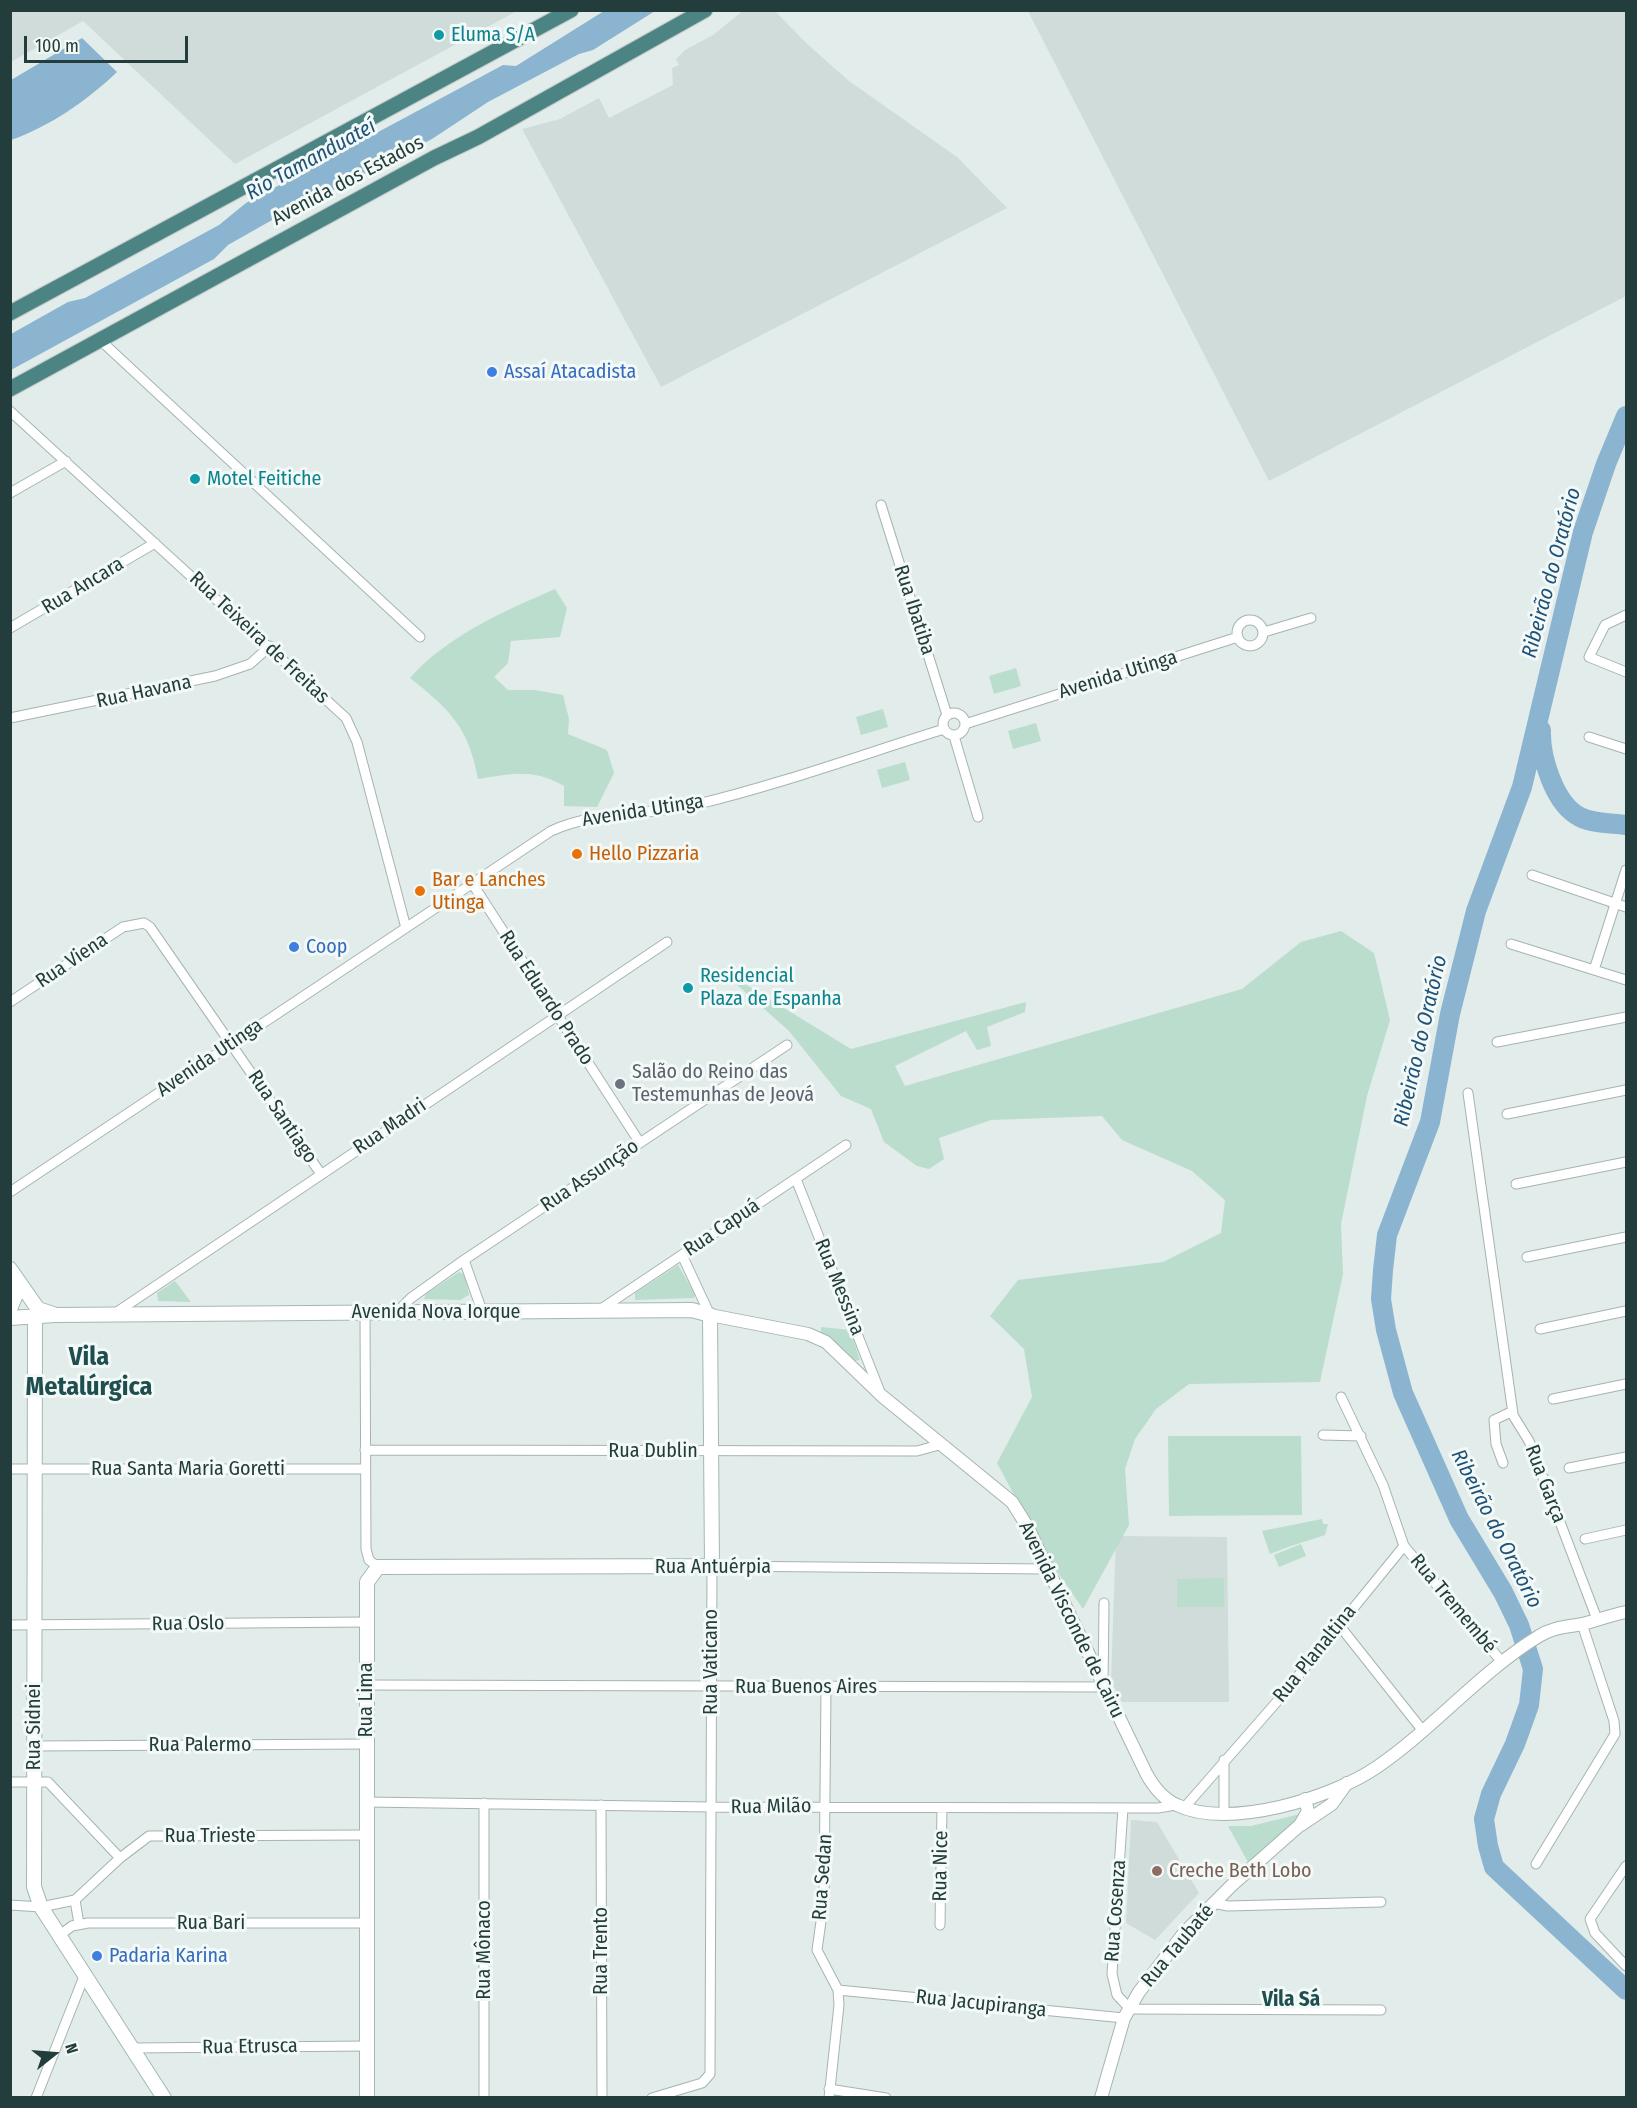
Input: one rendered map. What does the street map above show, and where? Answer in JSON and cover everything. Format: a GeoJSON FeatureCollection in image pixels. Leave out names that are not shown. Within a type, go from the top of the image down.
{"type":"FeatureCollection","features":[{"type":"Feature","properties":{"kind":"highway"},"geometry":{"type":"LineString","coordinates":[[10,313],[571,10]]}},
{"type":"Feature","properties":{"kind":"highway","name":"Avenida dos Estados"},"geometry":{"type":"LineString","coordinates":[[10,389],[434,158],[478,137],[705,10]]}},
{"type":"Feature","properties":{"kind":"main road"},"geometry":{"type":"LineString","coordinates":[[10,1309],[17,1292],[12,1272]]}},
{"type":"Feature","properties":{"kind":"main road"},"geometry":{"type":"LineString","coordinates":[[12,1272],[38,1309],[55,1315]]}},
{"type":"Feature","properties":{"kind":"main road","name":"Avenida Nova Iorque"},"geometry":{"type":"LineString","coordinates":[[10,1318],[114,1314],[692,1310],[710,1315]]}},
{"type":"Feature","properties":{"kind":"main road","name":"Rua Vaticano"},"geometry":{"type":"LineString","coordinates":[[710,1315],[712,1566]]}},
{"type":"Feature","properties":{"kind":"main road","name":"Rua Sidnei"},"geometry":{"type":"LineString","coordinates":[[35,1318],[33,1878],[41,1907],[164,2097]]}},
{"type":"Feature","properties":{"kind":"main road","name":"Rua Antuérpia"},"geometry":{"type":"LineString","coordinates":[[378,1567],[712,1566]]}},
{"type":"Feature","properties":{"kind":"main road","name":"Rua Lima"},"geometry":{"type":"LineString","coordinates":[[367,2097],[369,2046],[366,1923],[366,1587],[378,1567]]}},
{"type":"Feature","properties":{"kind":"street"},"geometry":{"type":"LineString","coordinates":[[99,339],[420,637]]}},
{"type":"Feature","properties":{"kind":"street","name":"Rua Teixeira de Freitas"},"geometry":{"type":"LineString","coordinates":[[10,411],[270,646],[346,718],[352,729],[406,928]]}},
{"type":"Feature","properties":{"kind":"street"},"geometry":{"type":"LineString","coordinates":[[10,493],[66,461]]}},
{"type":"Feature","properties":{"kind":"street","name":"Rua Ibatiba"},"geometry":{"type":"LineString","coordinates":[[881,505],[947,715]]}},
{"type":"Feature","properties":{"kind":"street","name":"Rua Ancara"},"geometry":{"type":"LineString","coordinates":[[10,628],[155,543]]}},
{"type":"Feature","properties":{"kind":"street"},"geometry":{"type":"LineString","coordinates":[[1626,615],[1605,625],[1589,657],[1626,672]]}},
{"type":"Feature","properties":{"kind":"street"},"geometry":{"type":"LineString","coordinates":[[1264,632],[1311,618]]}},
{"type":"Feature","properties":{"kind":"street"},"geometry":{"type":"LineString","coordinates":[[1248,620],[1257,621],[1264,632],[1259,644],[1251,646],[1243,644],[1238,637],[1238,628],[1248,620]]}},
{"type":"Feature","properties":{"kind":"street","name":"Avenida Utinga"},"geometry":{"type":"LineString","coordinates":[[965,724],[1238,637]]}},
{"type":"Feature","properties":{"kind":"street","name":"Rua Havana"},"geometry":{"type":"LineString","coordinates":[[10,718],[214,676],[250,664],[270,646]]}},
{"type":"Feature","properties":{"kind":"street"},"geometry":{"type":"LineString","coordinates":[[954,736],[963,731],[965,724],[960,715],[947,715],[942,723],[944,729],[954,736],[978,817]]}},
{"type":"Feature","properties":{"kind":"street","name":"Avenida Utinga"},"geometry":{"type":"LineString","coordinates":[[10,1192],[565,824],[588,818],[669,810],[713,801],[944,729]]}},
{"type":"Feature","properties":{"kind":"street"},"geometry":{"type":"LineString","coordinates":[[1589,737],[1626,750]]}},
{"type":"Feature","properties":{"kind":"street"},"geometry":{"type":"LineString","coordinates":[[1594,970],[1626,870]]}},
{"type":"Feature","properties":{"kind":"street"},"geometry":{"type":"LineString","coordinates":[[1532,875],[1626,907]]}},
{"type":"Feature","properties":{"kind":"street","name":"Rua Eduardo Prado"},"geometry":{"type":"LineString","coordinates":[[472,884],[640,1143]]}},
{"type":"Feature","properties":{"kind":"street","name":"Rua Viena"},"geometry":{"type":"LineString","coordinates":[[10,1002],[123,927],[134,923]]}},
{"type":"Feature","properties":{"kind":"street","name":"Rua Santiago"},"geometry":{"type":"LineString","coordinates":[[134,923],[144,923],[150,927],[321,1174]]}},
{"type":"Feature","properties":{"kind":"street","name":"Rua Madri"},"geometry":{"type":"LineString","coordinates":[[114,1314],[667,942]]}},
{"type":"Feature","properties":{"kind":"street"},"geometry":{"type":"LineString","coordinates":[[1511,944],[1626,980]]}},
{"type":"Feature","properties":{"kind":"street"},"geometry":{"type":"LineString","coordinates":[[1497,1042],[1626,1017]]}},
{"type":"Feature","properties":{"kind":"street","name":"Rua Assunção"},"geometry":{"type":"LineString","coordinates":[[398,1312],[411,1298],[464,1260],[787,1045]]}},
{"type":"Feature","properties":{"kind":"street"},"geometry":{"type":"LineString","coordinates":[[1507,1114],[1626,1090]]}},
{"type":"Feature","properties":{"kind":"street"},"geometry":{"type":"LineString","coordinates":[[1468,1093],[1513,1414]]}},
{"type":"Feature","properties":{"kind":"street","name":"Rua Capuá"},"geometry":{"type":"LineString","coordinates":[[598,1311],[846,1145]]}},
{"type":"Feature","properties":{"kind":"street"},"geometry":{"type":"LineString","coordinates":[[1516,1184],[1626,1162]]}},
{"type":"Feature","properties":{"kind":"street","name":"Rua Messina"},"geometry":{"type":"LineString","coordinates":[[796,1179],[882,1396]]}},
{"type":"Feature","properties":{"kind":"street"},"geometry":{"type":"LineString","coordinates":[[1527,1257],[1626,1237]]}},
{"type":"Feature","properties":{"kind":"street","name":"Rua Vaticano"},"geometry":{"type":"LineString","coordinates":[[682,1255],[710,1315]]}},
{"type":"Feature","properties":{"kind":"street"},"geometry":{"type":"LineString","coordinates":[[464,1260],[483,1311]]}},
{"type":"Feature","properties":{"kind":"street"},"geometry":{"type":"LineString","coordinates":[[1539,1329],[1626,1311]]}},
{"type":"Feature","properties":{"kind":"street"},"geometry":{"type":"LineString","coordinates":[[365,1312],[366,1549],[369,1560],[378,1567]]}},
{"type":"Feature","properties":{"kind":"street","name":"Avenida Nova Iorque"},"geometry":{"type":"LineString","coordinates":[[710,1315],[814,1335]]}},
{"type":"Feature","properties":{"kind":"street","name":"Avenida Visconde de Cairu"},"geometry":{"type":"LineString","coordinates":[[814,1335],[830,1346],[882,1396],[939,1445],[1012,1503],[1027,1526],[1103,1688],[1151,1782],[1180,1807]]}},
{"type":"Feature","properties":{"kind":"street"},"geometry":{"type":"LineString","coordinates":[[1553,1399],[1626,1384]]}},
{"type":"Feature","properties":{"kind":"street"},"geometry":{"type":"LineString","coordinates":[[1341,1397],[1383,1485],[1404,1546]]}},
{"type":"Feature","properties":{"kind":"street","name":"Rua Garça"},"geometry":{"type":"LineString","coordinates":[[1503,1463],[1496,1444],[1494,1420],[1511,1412],[1529,1441],[1597,1619]]}},
{"type":"Feature","properties":{"kind":"street"},"geometry":{"type":"LineString","coordinates":[[1323,1435],[1361,1436]]}},
{"type":"Feature","properties":{"kind":"street","name":"Rua Dublin"},"geometry":{"type":"LineString","coordinates":[[365,1450],[917,1451],[939,1445]]}},
{"type":"Feature","properties":{"kind":"street"},"geometry":{"type":"LineString","coordinates":[[1569,1468],[1626,1457]]}},
{"type":"Feature","properties":{"kind":"street","name":"Rua Santa Maria Goretti"},"geometry":{"type":"LineString","coordinates":[[10,1469],[365,1469]]}},
{"type":"Feature","properties":{"kind":"street"},"geometry":{"type":"LineString","coordinates":[[1585,1539],[1626,1530]]}},
{"type":"Feature","properties":{"kind":"street","name":"Rua Planaltina"},"geometry":{"type":"LineString","coordinates":[[1180,1807],[1224,1760],[1404,1546]]}},
{"type":"Feature","properties":{"kind":"street","name":"Rua Tremembé"},"geometry":{"type":"LineString","coordinates":[[1404,1546],[1502,1662]]}},
{"type":"Feature","properties":{"kind":"street","name":"Rua Vaticano"},"geometry":{"type":"LineString","coordinates":[[652,2097],[705,2081],[710,2074],[712,1566]]}},
{"type":"Feature","properties":{"kind":"street","name":"Rua Antuérpia"},"geometry":{"type":"LineString","coordinates":[[712,1566],[1047,1569]]}},
{"type":"Feature","properties":{"kind":"street"},"geometry":{"type":"LineString","coordinates":[[1103,1688],[1104,1603]]}},
{"type":"Feature","properties":{"kind":"street","name":"Rua Taubaté"},"geometry":{"type":"LineString","coordinates":[[1101,2097],[1127,2014],[1168,1952],[1213,1903],[1300,1825],[1332,1804],[1347,1783],[1375,1768],[1423,1731],[1518,1649],[1559,1627],[1582,1624],[1626,1612]]}},
{"type":"Feature","properties":{"kind":"street","name":"Rua Oslo"},"geometry":{"type":"LineString","coordinates":[[10,1625],[366,1622]]}},
{"type":"Feature","properties":{"kind":"street"},"geometry":{"type":"LineString","coordinates":[[1339,1624],[1423,1731]]}},
{"type":"Feature","properties":{"kind":"street"},"geometry":{"type":"LineString","coordinates":[[1536,1864],[1615,1734],[1614,1721],[1582,1624]]}},
{"type":"Feature","properties":{"kind":"street","name":"Rua Buenos Aires"},"geometry":{"type":"LineString","coordinates":[[366,1685],[1103,1688]]}},
{"type":"Feature","properties":{"kind":"street","name":"Rua Sedan"},"geometry":{"type":"LineString","coordinates":[[826,1687],[824,1908],[817,1950],[838,1990]]}},
{"type":"Feature","properties":{"kind":"street","name":"Rua Palermo"},"geometry":{"type":"LineString","coordinates":[[34,1746],[366,1744]]}},
{"type":"Feature","properties":{"kind":"street"},"geometry":{"type":"LineString","coordinates":[[1224,1760],[1224,1814]]}},
{"type":"Feature","properties":{"kind":"street"},"geometry":{"type":"LineString","coordinates":[[10,1782],[48,1782],[120,1858]]}},
{"type":"Feature","properties":{"kind":"street"},"geometry":{"type":"LineString","coordinates":[[1180,1807],[1224,1814],[1258,1810],[1305,1798],[1347,1783]]}},
{"type":"Feature","properties":{"kind":"street"},"geometry":{"type":"LineString","coordinates":[[1300,1825],[1308,1811],[1305,1798]]}},
{"type":"Feature","properties":{"kind":"street","name":"Rua Milão"},"geometry":{"type":"LineString","coordinates":[[366,1802],[711,1807],[1180,1807]]}},
{"type":"Feature","properties":{"kind":"street","name":"Rua Mônaco"},"geometry":{"type":"LineString","coordinates":[[484,1803],[484,2097]]}},
{"type":"Feature","properties":{"kind":"street","name":"Rua Trento"},"geometry":{"type":"LineString","coordinates":[[601,1805],[602,2097]]}},
{"type":"Feature","properties":{"kind":"street","name":"Rua Nice"},"geometry":{"type":"LineString","coordinates":[[940,1925],[942,1808]]}},
{"type":"Feature","properties":{"kind":"street","name":"Rua Cosenza"},"geometry":{"type":"LineString","coordinates":[[1123,1808],[1112,1974],[1117,1995],[1127,2014]]}},
{"type":"Feature","properties":{"kind":"street","name":"Rua Trieste"},"geometry":{"type":"LineString","coordinates":[[75,1900],[120,1858],[149,1836],[367,1835]]}},
{"type":"Feature","properties":{"kind":"street"},"geometry":{"type":"LineString","coordinates":[[1626,1866],[1592,1914],[1590,1923],[1595,1933],[1626,1966]]}},
{"type":"Feature","properties":{"kind":"street"},"geometry":{"type":"LineString","coordinates":[[10,1905],[41,1907],[75,1900],[79,1924]]}},
{"type":"Feature","properties":{"kind":"street"},"geometry":{"type":"LineString","coordinates":[[1213,1903],[1228,1906],[1381,1902]]}},
{"type":"Feature","properties":{"kind":"street","name":"Rua Bari"},"geometry":{"type":"LineString","coordinates":[[60,1935],[79,1924],[366,1923]]}},
{"type":"Feature","properties":{"kind":"street"},"geometry":{"type":"LineString","coordinates":[[36,2097],[85,1974]]}},
{"type":"Feature","properties":{"kind":"street"},"geometry":{"type":"LineString","coordinates":[[838,1990],[838,2022],[829,2093],[886,2097]]}},
{"type":"Feature","properties":{"kind":"street","name":"Rua Jacupiranga"},"geometry":{"type":"LineString","coordinates":[[838,1990],[1127,2014],[1381,2010]]}},
{"type":"Feature","properties":{"kind":"street","name":"Rua Etrusca"},"geometry":{"type":"LineString","coordinates":[[132,2048],[369,2046]]}},
{"type":"Feature","properties":{"kind":"shaded area"},"geometry":{"type":"Polygon","coordinates":[[[11,10],[517,11],[235,164],[83,21],[11,62],[11,10]]]}},
{"type":"Feature","properties":{"kind":"shaded area"},"geometry":{"type":"Polygon","coordinates":[[[744,10],[775,11],[806,43],[849,81],[957,157],[1007,208],[661,387],[522,129],[560,119],[599,98],[609,118],[673,85],[672,68],[679,65],[676,59],[685,50],[713,35],[744,10]]]}},
{"type":"Feature","properties":{"kind":"shaded area"},"geometry":{"type":"Polygon","coordinates":[[[1028,11],[1626,11],[1626,296],[1269,481],[1028,11]]]}},
{"type":"Feature","properties":{"kind":"shaded area"},"geometry":{"type":"Polygon","coordinates":[[[1116,1536],[1227,1537],[1229,1702],[1122,1702],[1111,1681],[1116,1536]]]}},
{"type":"Feature","properties":{"kind":"shaded area","name":"Creche Beth Lobo"},"geometry":{"type":"Polygon","coordinates":[[[1131,1820],[1157,1822],[1199,1893],[1155,1940],[1126,1923],[1131,1820]]]}},
{"type":"Feature","properties":{"kind":"green space"},"geometry":{"type":"Polygon","coordinates":[[[555,589],[567,608],[560,637],[511,641],[508,663],[494,677],[508,690],[535,690],[563,695],[569,719],[568,734],[607,750],[614,773],[597,807],[564,806],[564,786],[542,777],[522,774],[478,779],[463,732],[446,710],[410,678],[441,649],[459,637],[516,606],[555,589]]]}},
{"type":"Feature","properties":{"kind":"green space"},"geometry":{"type":"Polygon","coordinates":[[[1016,668],[1021,686],[994,694],[989,676],[1016,668]]]}},
{"type":"Feature","properties":{"kind":"green space"},"geometry":{"type":"Polygon","coordinates":[[[883,709],[888,727],[861,735],[856,717],[883,709]]]}},
{"type":"Feature","properties":{"kind":"green space"},"geometry":{"type":"Polygon","coordinates":[[[1036,723],[1041,741],[1013,749],[1008,731],[1036,723]]]}},
{"type":"Feature","properties":{"kind":"green space"},"geometry":{"type":"Polygon","coordinates":[[[905,762],[910,780],[882,788],[877,770],[905,762]]]}},
{"type":"Feature","properties":{"kind":"green space"},"geometry":{"type":"Polygon","coordinates":[[[1341,931],[1374,953],[1390,1020],[1367,1096],[1341,1224],[1343,1274],[1320,1382],[1189,1384],[1156,1409],[1135,1439],[1125,1469],[1129,1525],[1083,1609],[1048,1558],[997,1463],[1032,1397],[1024,1349],[990,1316],[1018,1280],[1163,1262],[1221,1233],[1225,1200],[1192,1171],[1122,1140],[1102,1116],[991,1120],[939,1138],[944,1159],[929,1169],[917,1166],[884,1142],[871,1109],[841,1096],[789,1031],[717,967],[851,1049],[1026,1002],[1025,1012],[987,1027],[991,1046],[977,1050],[966,1031],[895,1066],[905,1086],[1242,989],[1301,942],[1341,931]]]}},
{"type":"Feature","properties":{"kind":"green space"},"geometry":{"type":"Polygon","coordinates":[[[678,1265],[695,1294],[694,1298],[635,1300],[635,1293],[678,1265]]]}},
{"type":"Feature","properties":{"kind":"green space"},"geometry":{"type":"Polygon","coordinates":[[[459,1272],[465,1275],[469,1295],[460,1300],[424,1299],[426,1294],[459,1272]]]}},
{"type":"Feature","properties":{"kind":"green space"},"geometry":{"type":"Polygon","coordinates":[[[175,1281],[191,1302],[158,1301],[157,1293],[175,1281]]]}},
{"type":"Feature","properties":{"kind":"green space"},"geometry":{"type":"Polygon","coordinates":[[[821,1327],[850,1330],[860,1360],[854,1361],[821,1334],[821,1327]]]}},
{"type":"Feature","properties":{"kind":"green space"},"geometry":{"type":"Polygon","coordinates":[[[1168,1436],[1301,1436],[1302,1515],[1169,1516],[1168,1436]]]}},
{"type":"Feature","properties":{"kind":"green space"},"geometry":{"type":"Polygon","coordinates":[[[1322,1519],[1323,1524],[1328,1524],[1325,1535],[1270,1554],[1262,1531],[1322,1519]]]}},
{"type":"Feature","properties":{"kind":"green space"},"geometry":{"type":"Polygon","coordinates":[[[1301,1544],[1306,1556],[1279,1567],[1274,1555],[1301,1544]]]}},
{"type":"Feature","properties":{"kind":"green space"},"geometry":{"type":"Polygon","coordinates":[[[1224,1578],[1224,1607],[1177,1607],[1177,1579],[1224,1578]]]}},
{"type":"Feature","properties":{"kind":"green space"},"geometry":{"type":"Polygon","coordinates":[[[1300,1814],[1301,1819],[1248,1862],[1228,1826],[1251,1826],[1300,1814]]]}},
{"type":"Feature","properties":{"kind":"water"},"geometry":{"type":"Polygon","coordinates":[[[604,11],[655,11],[593,50],[579,54],[488,102],[432,139],[322,196],[295,207],[228,245],[214,259],[11,370],[11,334],[68,302],[85,298],[219,225],[246,203],[503,65],[516,66],[604,11]]]}},
{"type":"Feature","properties":{"kind":"water"},"geometry":{"type":"Polygon","coordinates":[[[82,38],[117,72],[94,93],[67,112],[40,128],[11,140],[11,80],[82,38]]]}},
{"type":"Feature","properties":{"kind":"waterway","name":"Ribeirão do Oratório"},"geometry":{"type":"LineString","coordinates":[[1626,416],[1606,464],[1583,532],[1522,787],[1476,911],[1450,1014],[1430,1122],[1387,1235],[1381,1299],[1386,1330],[1403,1393],[1459,1519],[1503,1592],[1519,1625],[1533,1669],[1529,1705],[1515,1744],[1491,1794],[1484,1819],[1494,1867],[1626,1990]]}},
{"type":"Feature","properties":{"kind":"waterway"},"geometry":{"type":"LineString","coordinates":[[1541,730],[1543,753],[1550,778],[1556,791],[1571,811],[1591,821],[1626,825]]}},
{"type":"Feature","properties":{"kind":"place","name":"Eluma S/A"},"geometry":{"type":"Point","coordinates":[439,35]}},
{"type":"Feature","properties":{"kind":"place","name":"Assaí Atacadista"},"geometry":{"type":"Point","coordinates":[492,372]}},
{"type":"Feature","properties":{"kind":"place","name":"Motel Feitiche"},"geometry":{"type":"Point","coordinates":[195,479]}},
{"type":"Feature","properties":{"kind":"place","name":"Hello Pizzaria"},"geometry":{"type":"Point","coordinates":[577,854]}},
{"type":"Feature","properties":{"kind":"place","name":"Bar e Lanches Utinga"},"geometry":{"type":"Point","coordinates":[420,891]}},
{"type":"Feature","properties":{"kind":"place","name":"Coop"},"geometry":{"type":"Point","coordinates":[294,947]}},
{"type":"Feature","properties":{"kind":"place","name":"Residencial Plaza de Espanha"},"geometry":{"type":"Point","coordinates":[688,988]}},
{"type":"Feature","properties":{"kind":"place","name":"Salão do Reino das Testemunhas de Jeová"},"geometry":{"type":"Point","coordinates":[620,1084]}},
{"type":"Feature","properties":{"kind":"place","name":"Creche Beth Lobo"},"geometry":{"type":"Point","coordinates":[1157,1871]}},
{"type":"Feature","properties":{"kind":"place","name":"Padaria Karina"},"geometry":{"type":"Point","coordinates":[97,1956]}},
{"type":"Feature","properties":{"kind":"district","name":"Vila Metalúrgica"},"geometry":{"type":"Point","coordinates":[89,1373]}},
{"type":"Feature","properties":{"kind":"district","name":"Vila Sá"},"geometry":{"type":"Point","coordinates":[1291,2000]}},
{"type":"Feature","properties":{"kind":"water label","name":"Rio Tamanduateí"},"geometry":{"type":"Point","coordinates":[311,160]}}]}
